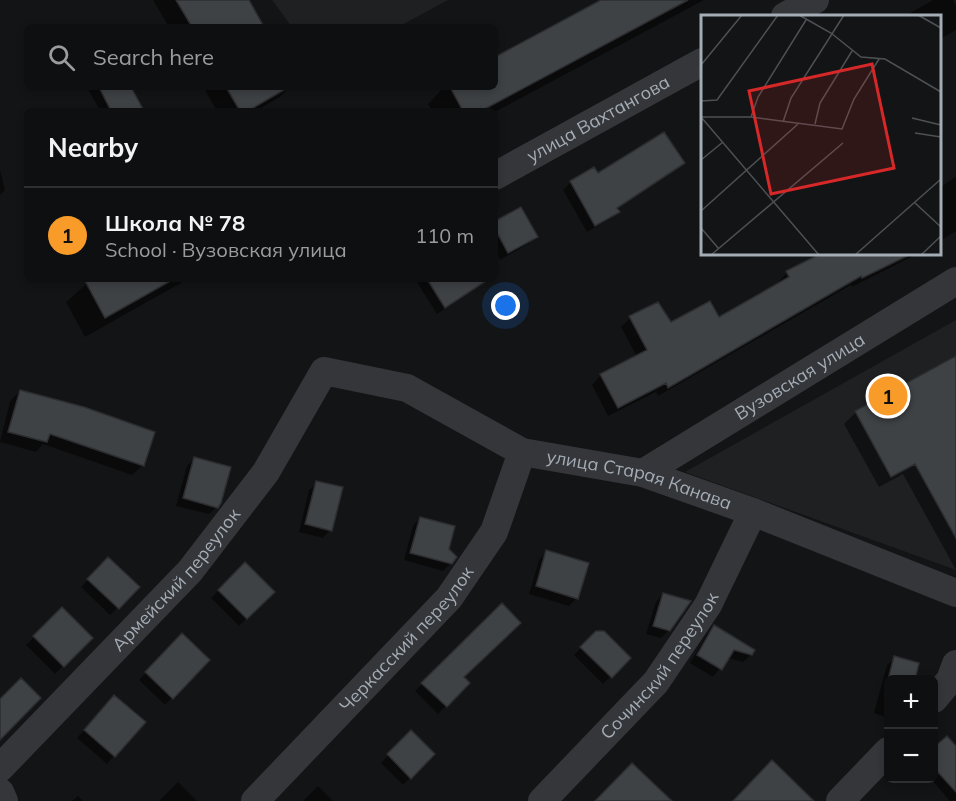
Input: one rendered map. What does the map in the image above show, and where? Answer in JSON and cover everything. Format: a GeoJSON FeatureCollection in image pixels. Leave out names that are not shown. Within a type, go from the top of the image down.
{"type":"FeatureCollection","features":[{"type":"Feature","properties":{"kind":"street"},"geometry":{"type":"LineString","coordinates":[[787,15],[815,0]]}},
{"type":"Feature","properties":{"kind":"street","name":"улица Вахтангова"},"geometry":{"type":"LineString","coordinates":[[498,174],[701,63]]}},
{"type":"Feature","properties":{"kind":"street","name":"Вузовская улица"},"geometry":{"type":"LineString","coordinates":[[643,472],[956,281]]}},
{"type":"Feature","properties":{"kind":"street","name":"улица Старая Канава"},"geometry":{"type":"LineString","coordinates":[[324,371],[407,388],[522,452],[643,472],[753,512],[956,593]]}},
{"type":"Feature","properties":{"kind":"street","name":"Армейский переулок"},"geometry":{"type":"LineString","coordinates":[[0,768],[190,571],[266,472],[324,371]]}},
{"type":"Feature","properties":{"kind":"street","name":"Черкасский переулок"},"geometry":{"type":"LineString","coordinates":[[255,801],[448,598],[494,532],[522,452]]}},
{"type":"Feature","properties":{"kind":"street","name":"Сочинский переулок"},"geometry":{"type":"LineString","coordinates":[[542,801],[656,682],[708,605],[753,512]]}},
{"type":"Feature","properties":{"kind":"street"},"geometry":{"type":"LineString","coordinates":[[938,693],[950,680],[956,664]]}},
{"type":"Feature","properties":{"kind":"street"},"geometry":{"type":"LineString","coordinates":[[840,801],[884,755]]}},
{"type":"Feature","properties":{"kind":"street"},"geometry":{"type":"LineString","coordinates":[[0,792],[4,801]]}},
{"type":"Feature","properties":{"kind":"shaded area"},"geometry":{"type":"Polygon","coordinates":[[[272,0],[448,0],[404,24],[290,24],[272,0]]]}},
{"type":"Feature","properties":{"kind":"shaded area"},"geometry":{"type":"Polygon","coordinates":[[[956,320],[956,570],[685,472],[956,320]]]}},
{"type":"Feature","properties":{"kind":"building"},"geometry":{"type":"Polygon","coordinates":[[[176,0],[249,0],[262,24],[190,24],[176,0]]]}},
{"type":"Feature","properties":{"kind":"building"},"geometry":{"type":"Polygon","coordinates":[[[601,0],[688,0],[487,108],[461,108],[452,90],[498,90],[498,55],[601,0]]]}},
{"type":"Feature","properties":{"kind":"building"},"geometry":{"type":"Polygon","coordinates":[[[100,90],[133,90],[142,108],[110,108],[100,90]]]}},
{"type":"Feature","properties":{"kind":"building"},"geometry":{"type":"Polygon","coordinates":[[[228,90],[284,90],[253,108],[238,108],[228,90]]]}},
{"type":"Feature","properties":{"kind":"building"},"geometry":{"type":"Polygon","coordinates":[[[664,132],[685,163],[617,208],[620,212],[595,226],[570,181],[594,167],[598,173],[664,132]]]}},
{"type":"Feature","properties":{"kind":"building"},"geometry":{"type":"Polygon","coordinates":[[[521,207],[538,237],[508,253],[498,235],[498,219],[521,207]]]}},
{"type":"Feature","properties":{"kind":"building"},"geometry":{"type":"Polygon","coordinates":[[[818,255],[909,255],[862,278],[861,276],[668,388],[666,383],[618,408],[600,374],[647,350],[629,316],[658,302],[671,322],[710,301],[719,317],[789,277],[786,271],[818,255]]]}},
{"type":"Feature","properties":{"kind":"building"},"geometry":{"type":"Polygon","coordinates":[[[86,282],[169,282],[105,318],[86,282]]]}},
{"type":"Feature","properties":{"kind":"building"},"geometry":{"type":"Polygon","coordinates":[[[429,282],[484,282],[445,308],[429,282]]]}},
{"type":"Feature","properties":{"kind":"building"},"geometry":{"type":"Polygon","coordinates":[[[956,356],[956,538],[915,464],[891,477],[855,411],[956,356]]]}},
{"type":"Feature","properties":{"kind":"building"},"geometry":{"type":"Polygon","coordinates":[[[20,390],[84,407],[155,432],[144,466],[50,434],[47,442],[8,432],[20,390]]]}},
{"type":"Feature","properties":{"kind":"building"},"geometry":{"type":"Polygon","coordinates":[[[194,457],[231,467],[218,508],[183,498],[194,457]]]}},
{"type":"Feature","properties":{"kind":"building"},"geometry":{"type":"Polygon","coordinates":[[[316,481],[343,487],[332,531],[305,524],[316,481]]]}},
{"type":"Feature","properties":{"kind":"building"},"geometry":{"type":"Polygon","coordinates":[[[420,517],[455,526],[449,549],[457,557],[452,564],[410,553],[420,517]]]}},
{"type":"Feature","properties":{"kind":"building"},"geometry":{"type":"Polygon","coordinates":[[[546,550],[589,563],[578,599],[536,586],[546,550]]]}},
{"type":"Feature","properties":{"kind":"building"},"geometry":{"type":"Polygon","coordinates":[[[108,557],[140,587],[119,609],[87,579],[108,557]]]}},
{"type":"Feature","properties":{"kind":"building"},"geometry":{"type":"Polygon","coordinates":[[[245,562],[275,592],[247,619],[218,590],[245,562]]]}},
{"type":"Feature","properties":{"kind":"building"},"geometry":{"type":"Polygon","coordinates":[[[663,593],[691,601],[670,631],[653,626],[663,593]]]}},
{"type":"Feature","properties":{"kind":"building"},"geometry":{"type":"Polygon","coordinates":[[[502,603],[521,623],[464,677],[470,683],[447,707],[421,683],[502,603]]]}},
{"type":"Feature","properties":{"kind":"building"},"geometry":{"type":"Polygon","coordinates":[[[62,607],[93,638],[64,667],[33,636],[62,607]]]}},
{"type":"Feature","properties":{"kind":"building"},"geometry":{"type":"Polygon","coordinates":[[[714,625],[755,650],[752,655],[734,650],[722,670],[697,655],[714,625]]]}},
{"type":"Feature","properties":{"kind":"building"},"geometry":{"type":"Polygon","coordinates":[[[596,631],[604,631],[631,658],[612,678],[580,647],[596,631]]]}},
{"type":"Feature","properties":{"kind":"building"},"geometry":{"type":"Polygon","coordinates":[[[182,633],[210,660],[173,699],[145,672],[182,633]]]}},
{"type":"Feature","properties":{"kind":"building"},"geometry":{"type":"Polygon","coordinates":[[[894,656],[919,663],[916,675],[889,675],[894,656]]]}},
{"type":"Feature","properties":{"kind":"building"},"geometry":{"type":"Polygon","coordinates":[[[21,678],[41,698],[0,740],[0,699],[21,678]]]}},
{"type":"Feature","properties":{"kind":"building"},"geometry":{"type":"Polygon","coordinates":[[[114,695],[146,722],[115,757],[84,730],[114,695]]]}},
{"type":"Feature","properties":{"kind":"building"},"geometry":{"type":"Polygon","coordinates":[[[411,730],[435,754],[411,779],[387,754],[411,730]]]}},
{"type":"Feature","properties":{"kind":"building"},"geometry":{"type":"Polygon","coordinates":[[[947,736],[956,746],[956,792],[938,772],[938,744],[947,736]]]}},
{"type":"Feature","properties":{"kind":"building"},"geometry":{"type":"Polygon","coordinates":[[[772,760],[814,801],[733,801],[772,760]]]}},
{"type":"Feature","properties":{"kind":"building"},"geometry":{"type":"Polygon","coordinates":[[[632,763],[672,801],[595,801],[632,763]]]}},
{"type":"Feature","properties":{"kind":"place","name":"Школа № 78"},"geometry":{"type":"Point","coordinates":[888,396]}}]}
